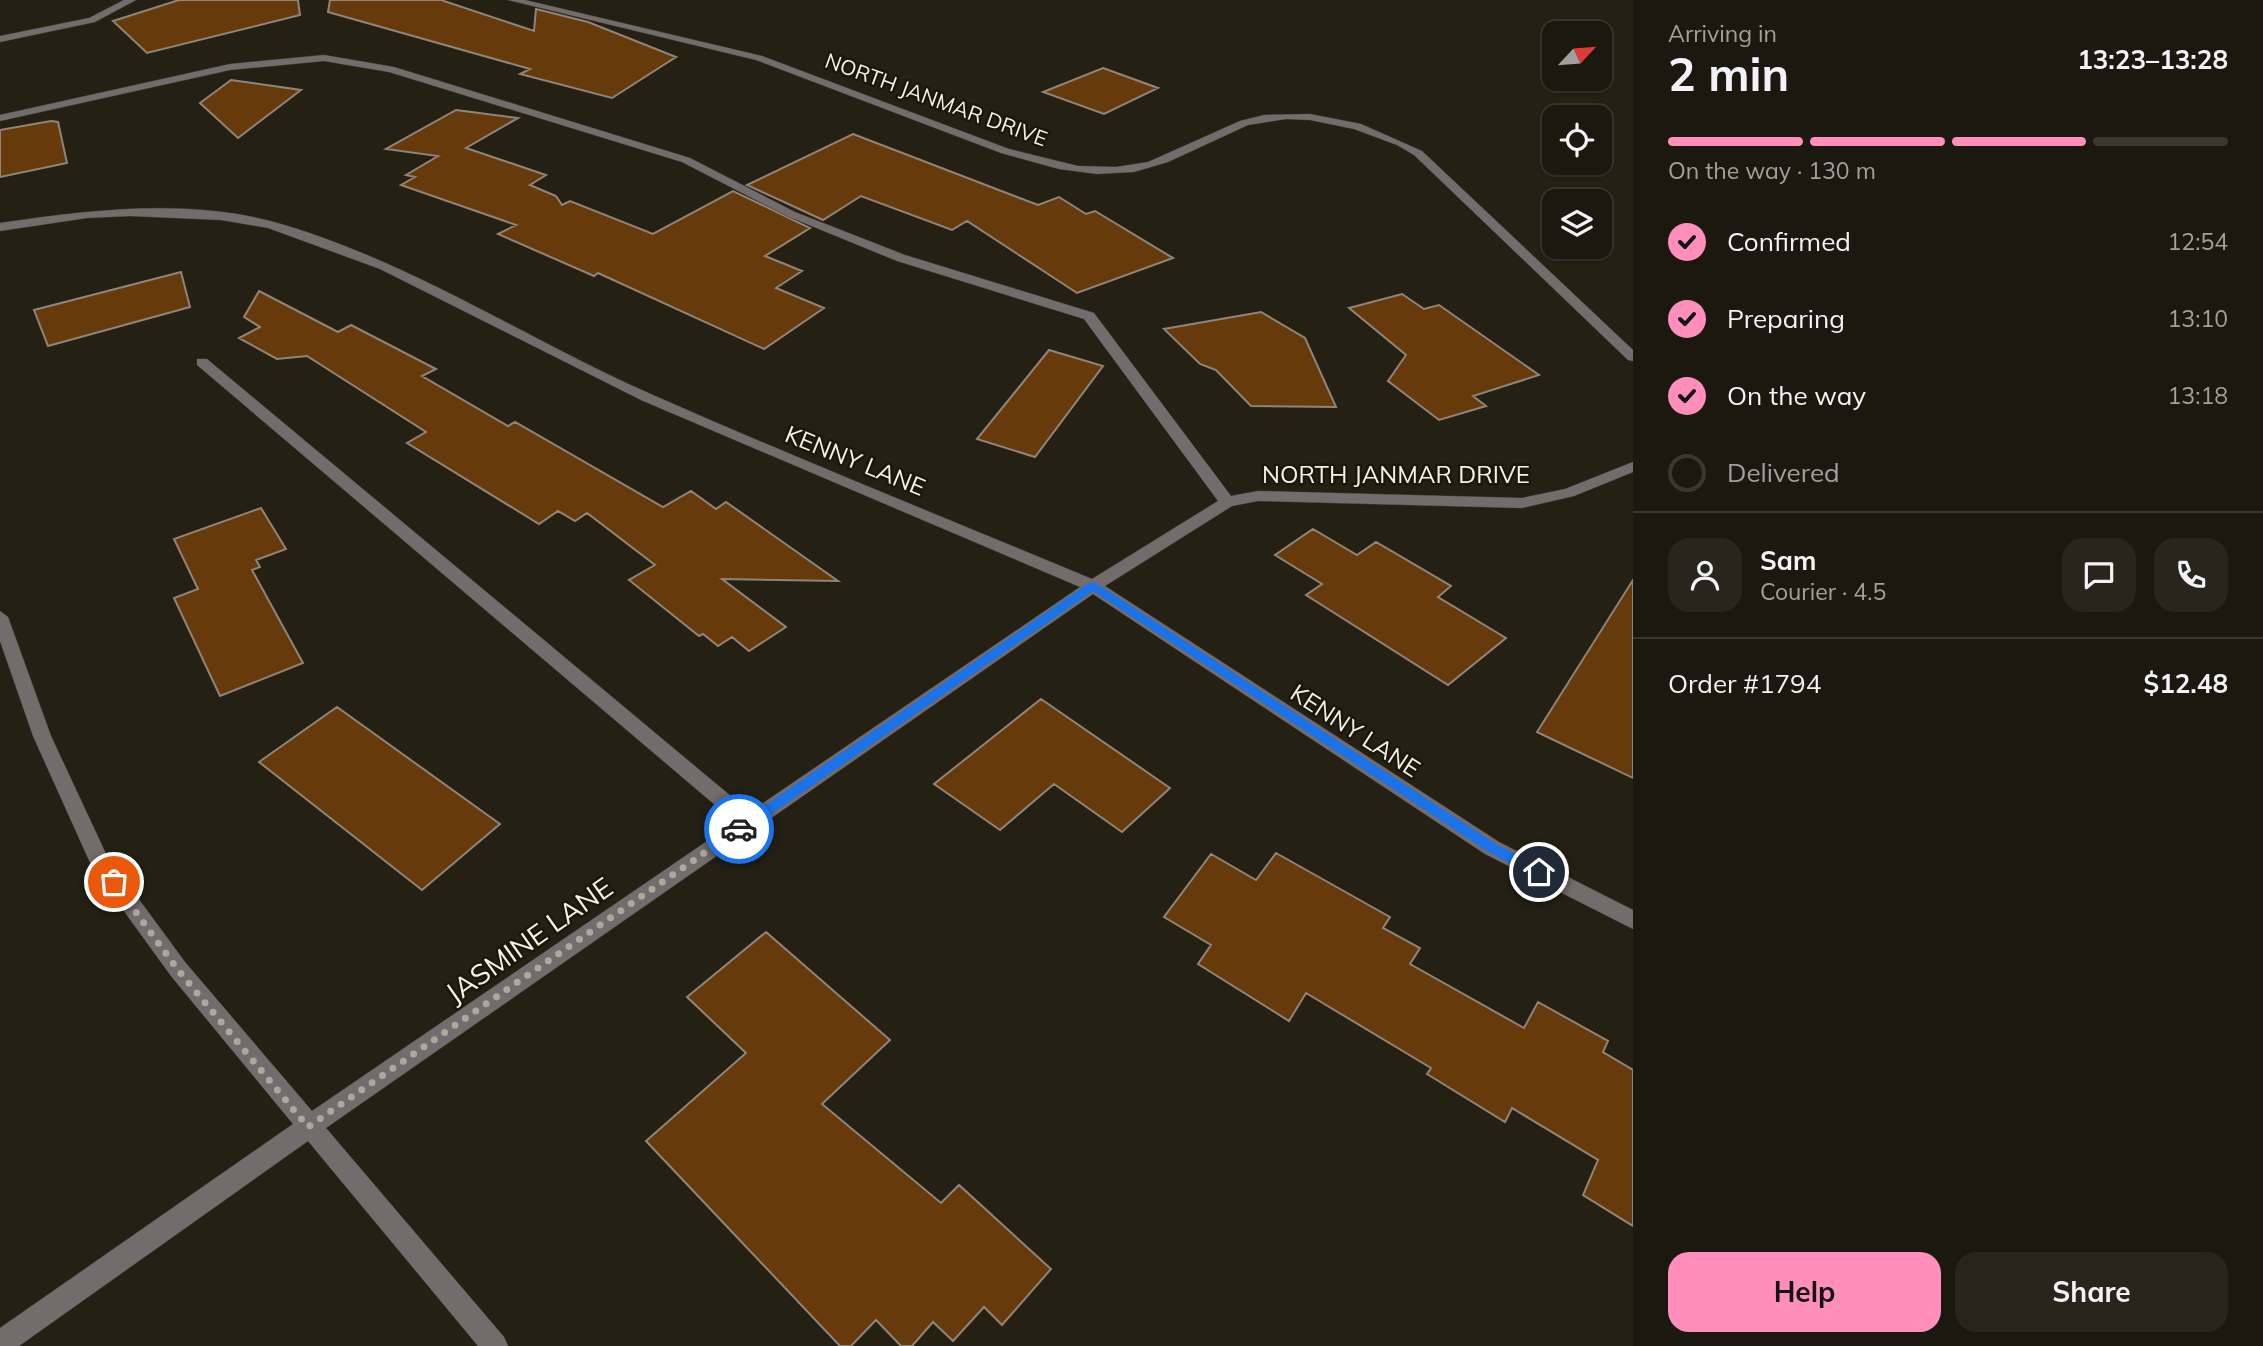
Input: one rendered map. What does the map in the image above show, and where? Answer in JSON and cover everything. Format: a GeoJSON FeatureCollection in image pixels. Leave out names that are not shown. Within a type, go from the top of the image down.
{"type":"FeatureCollection","features":[{"type":"Feature","properties":{"kind":"street"},"geometry":{"type":"LineString","coordinates":[[0,39],[92,20],[131,0]]}},
{"type":"Feature","properties":{"kind":"street","name":"NORTH JANMAR DRIVE"},"geometry":{"type":"LineString","coordinates":[[513,0],[759,58],[1027,159],[1071,168],[1113,170],[1151,164],[1246,122],[1269,118],[1303,118],[1364,129],[1391,138],[1418,153],[1633,358]]}},
{"type":"Feature","properties":{"kind":"street"},"geometry":{"type":"LineString","coordinates":[[0,118],[230,67],[324,58],[390,69],[686,160],[791,214],[901,258],[1089,316],[1227,502]]}},
{"type":"Feature","properties":{"kind":"street","name":"KENNY LANE"},"geometry":{"type":"LineString","coordinates":[[0,227],[87,214],[177,212],[271,225],[339,247],[384,266],[646,397],[1093,586],[1492,848],[1633,920]]}},
{"type":"Feature","properties":{"kind":"street"},"geometry":{"type":"LineString","coordinates":[[202,362],[749,823]]}},
{"type":"Feature","properties":{"kind":"street","name":"NORTH JANMAR DRIVE"},"geometry":{"type":"LineString","coordinates":[[1093,586],[1227,502],[1258,496],[1522,503],[1569,493],[1633,467]]}},
{"type":"Feature","properties":{"kind":"street","name":"JASMINE LANE"},"geometry":{"type":"LineString","coordinates":[[0,1345],[308,1127],[1093,586]]}},
{"type":"Feature","properties":{"kind":"street"},"geometry":{"type":"LineString","coordinates":[[0,617],[42,736],[99,861],[178,970],[495,1346]]}},
{"type":"Feature","properties":{"kind":"building"},"geometry":{"type":"Polygon","coordinates":[[[179,0],[298,0],[300,15],[147,53],[113,21],[179,0]]]}},
{"type":"Feature","properties":{"kind":"building"},"geometry":{"type":"Polygon","coordinates":[[[330,0],[441,0],[534,31],[536,9],[588,22],[676,57],[612,98],[520,74],[530,69],[328,12],[330,0]]]}},
{"type":"Feature","properties":{"kind":"building"},"geometry":{"type":"Polygon","coordinates":[[[1103,68],[1158,88],[1104,114],[1043,92],[1103,68]]]}},
{"type":"Feature","properties":{"kind":"building"},"geometry":{"type":"Polygon","coordinates":[[[231,80],[301,90],[238,138],[200,103],[231,80]]]}},
{"type":"Feature","properties":{"kind":"building"},"geometry":{"type":"Polygon","coordinates":[[[456,110],[518,118],[466,148],[546,175],[530,185],[556,196],[562,205],[570,201],[653,234],[733,191],[810,228],[765,256],[802,271],[776,288],[824,308],[764,349],[598,273],[594,276],[498,234],[516,225],[401,185],[415,177],[406,175],[438,156],[386,149],[456,110]]]}},
{"type":"Feature","properties":{"kind":"building"},"geometry":{"type":"Polygon","coordinates":[[[58,122],[67,163],[0,177],[0,130],[58,122]]]}},
{"type":"Feature","properties":{"kind":"building"},"geometry":{"type":"Polygon","coordinates":[[[853,134],[1038,205],[1059,197],[1086,214],[1095,211],[1173,258],[1077,293],[967,221],[952,230],[861,196],[823,220],[747,185],[853,134]]]}},
{"type":"Feature","properties":{"kind":"building"},"geometry":{"type":"Polygon","coordinates":[[[181,272],[190,307],[48,346],[34,310],[181,272]]]}},
{"type":"Feature","properties":{"kind":"building"},"geometry":{"type":"Polygon","coordinates":[[[259,291],[338,332],[351,325],[436,369],[422,376],[508,426],[515,422],[663,507],[691,491],[716,509],[726,502],[838,581],[722,579],[786,627],[749,651],[732,637],[718,646],[703,634],[699,636],[629,580],[655,565],[587,513],[575,521],[558,511],[539,524],[407,443],[426,432],[307,356],[277,359],[239,338],[260,327],[244,317],[259,291]]]}},
{"type":"Feature","properties":{"kind":"building"},"geometry":{"type":"Polygon","coordinates":[[[1402,294],[1424,309],[1439,305],[1539,375],[1473,396],[1486,406],[1439,420],[1388,381],[1406,355],[1349,308],[1402,294]]]}},
{"type":"Feature","properties":{"kind":"building"},"geometry":{"type":"Polygon","coordinates":[[[1261,312],[1305,338],[1336,407],[1251,406],[1216,370],[1200,364],[1164,329],[1261,312]]]}},
{"type":"Feature","properties":{"kind":"building"},"geometry":{"type":"Polygon","coordinates":[[[1049,350],[1103,366],[1035,457],[977,439],[1049,350]]]}},
{"type":"Feature","properties":{"kind":"building"},"geometry":{"type":"Polygon","coordinates":[[[261,508],[286,549],[256,560],[260,567],[252,570],[303,663],[220,696],[174,598],[198,589],[174,539],[261,508]]]}},
{"type":"Feature","properties":{"kind":"building"},"geometry":{"type":"Polygon","coordinates":[[[1313,529],[1357,555],[1376,542],[1451,586],[1438,597],[1506,638],[1448,685],[1306,595],[1322,584],[1275,555],[1313,529]]]}},
{"type":"Feature","properties":{"kind":"building"},"geometry":{"type":"Polygon","coordinates":[[[1633,580],[1633,778],[1537,732],[1633,580]]]}},
{"type":"Feature","properties":{"kind":"building"},"geometry":{"type":"Polygon","coordinates":[[[1041,699],[1170,788],[1122,832],[1054,784],[1000,830],[934,784],[1041,699]]]}},
{"type":"Feature","properties":{"kind":"building"},"geometry":{"type":"Polygon","coordinates":[[[337,707],[500,824],[422,890],[259,762],[337,707]]]}},
{"type":"Feature","properties":{"kind":"building"},"geometry":{"type":"Polygon","coordinates":[[[1276,853],[1390,917],[1383,928],[1420,948],[1410,964],[1524,1028],[1538,1002],[1608,1041],[1603,1052],[1633,1070],[1633,1226],[1583,1195],[1598,1160],[1512,1108],[1505,1122],[1427,1074],[1431,1068],[1306,993],[1289,1021],[1198,964],[1211,945],[1164,917],[1211,854],[1256,880],[1276,853]]]}},
{"type":"Feature","properties":{"kind":"building"},"geometry":{"type":"Polygon","coordinates":[[[766,932],[890,1040],[822,1104],[941,1203],[959,1185],[1051,1269],[1002,1325],[984,1307],[953,1341],[933,1322],[912,1346],[901,1346],[876,1320],[851,1346],[840,1346],[646,1141],[746,1053],[687,997],[766,932]]]}},
{"type":"Feature","properties":{"kind":"way so far"},"geometry":{"type":"LineString","coordinates":[[114,882],[178,970],[308,1127],[739,829]]}},
{"type":"Feature","properties":{"kind":"route"},"geometry":{"type":"LineString","coordinates":[[739,829],[1093,586],[1492,848],[1539,872]]}}]}
